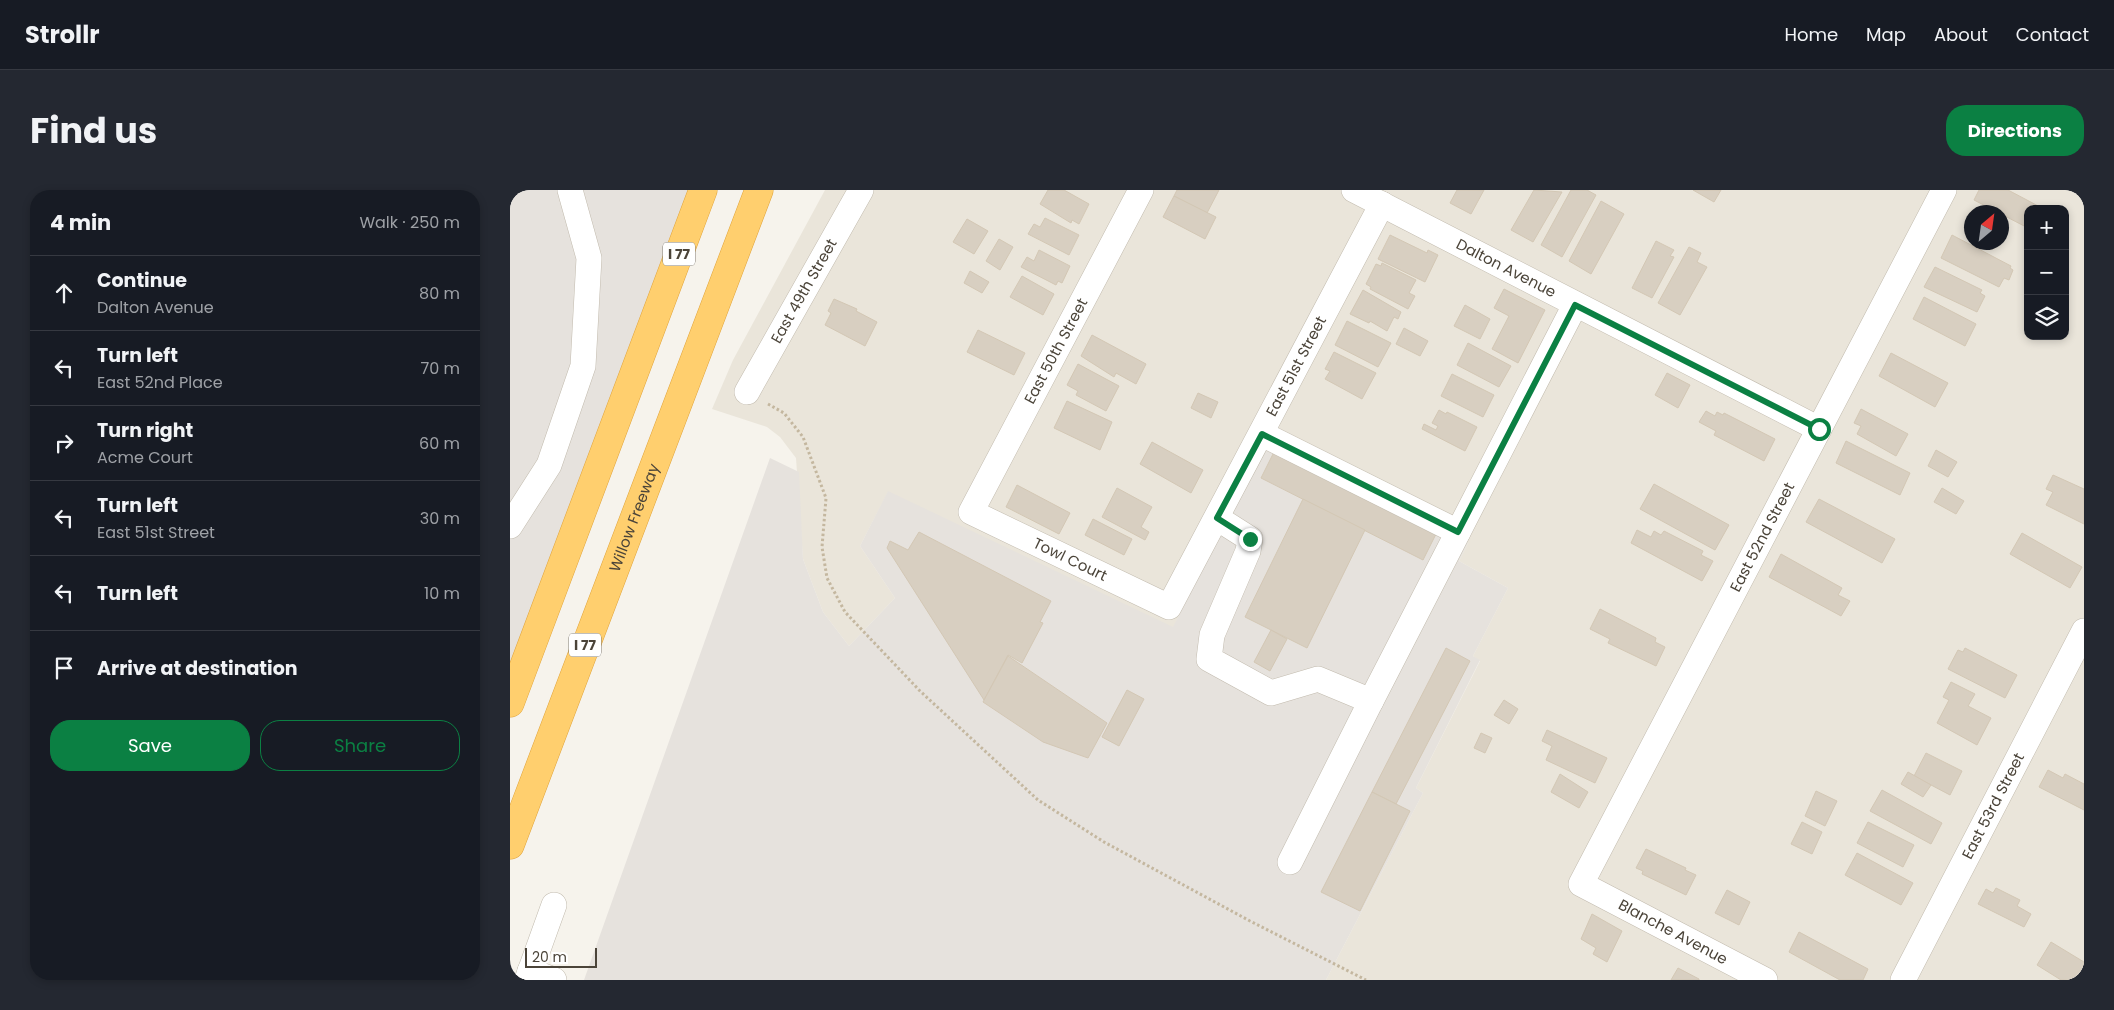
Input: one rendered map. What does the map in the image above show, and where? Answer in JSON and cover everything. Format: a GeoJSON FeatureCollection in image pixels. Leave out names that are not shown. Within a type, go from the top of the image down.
{"type":"FeatureCollection","features":[{"type":"Feature","properties":{"kind":"highway","name":"I 77"},"geometry":{"type":"LineString","coordinates":[[510,703],[703,190]]}},
{"type":"Feature","properties":{"kind":"highway","name":"Willow Freeway"},"geometry":{"type":"LineString","coordinates":[[510,845],[759,190]]}},
{"type":"Feature","properties":{"kind":"street"},"geometry":{"type":"LineString","coordinates":[[510,526],[549,465],[583,366],[589,258],[570,190]]}},
{"type":"Feature","properties":{"kind":"street","name":"East 49th Street"},"geometry":{"type":"LineString","coordinates":[[757,398],[861,190]]}},
{"type":"Feature","properties":{"kind":"street","name":"East 50th Street"},"geometry":{"type":"LineString","coordinates":[[971,512],[1141,190]]}},
{"type":"Feature","properties":{"kind":"street","name":"Dalton Avenue"},"geometry":{"type":"LineString","coordinates":[[1354,190],[1819,429]]}},
{"type":"Feature","properties":{"kind":"street","name":"East 52nd Street"},"geometry":{"type":"LineString","coordinates":[[1581,884],[1944,190]]}},
{"type":"Feature","properties":{"kind":"street","name":"East 51st Street"},"geometry":{"type":"LineString","coordinates":[[1169,607],[1382,204]]}},
{"type":"Feature","properties":{"kind":"street"},"geometry":{"type":"LineString","coordinates":[[1290,862],[1575,305]]}},
{"type":"Feature","properties":{"kind":"street"},"geometry":{"type":"LineString","coordinates":[[1262,434],[1458,532]]}},
{"type":"Feature","properties":{"kind":"street","name":"Towl Court"},"geometry":{"type":"LineString","coordinates":[[971,512],[1169,607]]}},
{"type":"Feature","properties":{"kind":"street"},"geometry":{"type":"LineString","coordinates":[[1217,518],[1250,539],[1248,551],[1212,635],[1209,659],[1271,693],[1318,679],[1371,701]]}},
{"type":"Feature","properties":{"kind":"street","name":"East 53rd Street"},"geometry":{"type":"LineString","coordinates":[[1903,980],[2084,631]]}},
{"type":"Feature","properties":{"kind":"street","name":"Blanche Avenue"},"geometry":{"type":"LineString","coordinates":[[1581,884],[1765,980]]}},
{"type":"Feature","properties":{"kind":"street"},"geometry":{"type":"LineString","coordinates":[[554,905],[529,976],[554,980]]}},
{"type":"Feature","properties":{"kind":"path"},"geometry":{"type":"LineString","coordinates":[[757,398],[784,413],[803,437],[826,498],[822,548],[827,578],[845,612],[920,691],[1038,800],[1104,842],[1250,921],[1366,980]]}},
{"type":"Feature","properties":{"kind":"shaded area"},"geometry":{"type":"Polygon","coordinates":[[[510,190],[703,190],[510,703],[510,190]]]}},
{"type":"Feature","properties":{"kind":"shaded area"},"geometry":{"type":"Polygon","coordinates":[[[825,190],[2084,190],[2084,980],[1326,980],[1423,793],[1416,788],[1480,661],[1473,656],[1508,588],[1459,561],[1468,543],[1269,442],[1173,628],[888,492],[860,546],[895,598],[849,646],[823,612],[803,559],[796,458],[780,437],[767,427],[712,409],[733,360],[825,190]]]}},
{"type":"Feature","properties":{"kind":"shaded area"},"geometry":{"type":"Polygon","coordinates":[[[1269,442],[1468,543],[1459,561],[1508,588],[1473,656],[1480,660],[1416,788],[1423,793],[1326,980],[584,980],[770,458],[799,472],[803,559],[823,612],[849,646],[895,598],[860,546],[888,491],[1173,627],[1269,442]]]}},
{"type":"Feature","properties":{"kind":"building"},"geometry":{"type":"Polygon","coordinates":[[[1048,190],[1064,190],[1089,204],[1079,224],[1072,220],[1071,223],[1040,204],[1048,190]]]}},
{"type":"Feature","properties":{"kind":"building"},"geometry":{"type":"Polygon","coordinates":[[[1177,190],[1219,190],[1207,213],[1174,196],[1177,190]]]}},
{"type":"Feature","properties":{"kind":"building"},"geometry":{"type":"Polygon","coordinates":[[[1457,190],[1484,190],[1471,214],[1450,203],[1457,190]]]}},
{"type":"Feature","properties":{"kind":"building"},"geometry":{"type":"Polygon","coordinates":[[[1534,190],[1562,192],[1533,242],[1511,230],[1534,190]]]}},
{"type":"Feature","properties":{"kind":"building"},"geometry":{"type":"Polygon","coordinates":[[[1571,190],[1587,190],[1596,195],[1562,257],[1541,245],[1571,190]]]}},
{"type":"Feature","properties":{"kind":"building"},"geometry":{"type":"Polygon","coordinates":[[[1693,190],[1721,190],[1714,202],[1693,190]]]}},
{"type":"Feature","properties":{"kind":"building"},"geometry":{"type":"Polygon","coordinates":[[[1979,190],[2008,190],[2036,205],[2024,205],[2024,226],[2009,218],[2009,205],[1984,205],[1974,200],[1979,190]]]}},
{"type":"Feature","properties":{"kind":"building"},"geometry":{"type":"Polygon","coordinates":[[[1174,196],[1216,217],[1205,239],[1163,217],[1174,196]]]}},
{"type":"Feature","properties":{"kind":"building"},"geometry":{"type":"Polygon","coordinates":[[[1601,201],[1624,214],[1591,274],[1569,261],[1601,201]]]}},
{"type":"Feature","properties":{"kind":"building"},"geometry":{"type":"Polygon","coordinates":[[[1045,218],[1079,235],[1069,255],[1028,234],[1034,224],[1040,227],[1045,218]]]}},
{"type":"Feature","properties":{"kind":"building"},"geometry":{"type":"Polygon","coordinates":[[[967,219],[988,231],[974,254],[953,242],[967,219]]]}},
{"type":"Feature","properties":{"kind":"building"},"geometry":{"type":"Polygon","coordinates":[[[1390,235],[1427,253],[1428,250],[1438,255],[1425,282],[1378,259],[1390,235]]]}},
{"type":"Feature","properties":{"kind":"building"},"geometry":{"type":"Polygon","coordinates":[[[1952,235],[1964,241],[1964,250],[1981,250],[2011,266],[2010,268],[2013,270],[2009,280],[2004,278],[1999,287],[1941,258],[1952,235]]]}},
{"type":"Feature","properties":{"kind":"building"},"geometry":{"type":"Polygon","coordinates":[[[999,239],[1013,247],[1000,270],[986,261],[999,239]]]}},
{"type":"Feature","properties":{"kind":"building"},"geometry":{"type":"Polygon","coordinates":[[[1656,241],[1674,250],[1670,256],[1674,257],[1652,298],[1632,288],[1656,241]]]}},
{"type":"Feature","properties":{"kind":"building"},"geometry":{"type":"Polygon","coordinates":[[[1689,247],[1701,253],[1697,262],[1707,267],[1680,315],[1658,303],[1689,247]]]}},
{"type":"Feature","properties":{"kind":"building"},"geometry":{"type":"Polygon","coordinates":[[[1039,250],[1070,266],[1062,283],[1058,281],[1056,285],[1021,267],[1027,257],[1034,261],[1039,250]]]}},
{"type":"Feature","properties":{"kind":"building"},"geometry":{"type":"Polygon","coordinates":[[[1382,263],[1416,280],[1409,293],[1415,296],[1408,309],[1370,289],[1371,287],[1366,284],[1376,264],[1381,266],[1382,263]]]}},
{"type":"Feature","properties":{"kind":"building"},"geometry":{"type":"Polygon","coordinates":[[[1935,267],[1982,290],[1980,293],[1985,296],[1977,312],[1924,287],[1935,267]]]}},
{"type":"Feature","properties":{"kind":"building"},"geometry":{"type":"Polygon","coordinates":[[[970,271],[989,282],[982,293],[964,283],[970,271]]]}},
{"type":"Feature","properties":{"kind":"building"},"geometry":{"type":"Polygon","coordinates":[[[1022,276],[1054,294],[1043,315],[1010,297],[1022,276]]]}},
{"type":"Feature","properties":{"kind":"building"},"geometry":{"type":"Polygon","coordinates":[[[1504,289],[1545,310],[1518,363],[1492,349],[1509,316],[1494,308],[1504,289]]]}},
{"type":"Feature","properties":{"kind":"building"},"geometry":{"type":"Polygon","coordinates":[[[1363,290],[1401,312],[1398,319],[1394,317],[1387,331],[1370,321],[1369,323],[1350,314],[1363,290]]]}},
{"type":"Feature","properties":{"kind":"building"},"geometry":{"type":"Polygon","coordinates":[[[1924,297],[1976,324],[1965,346],[1913,319],[1924,297]]]}},
{"type":"Feature","properties":{"kind":"building"},"geometry":{"type":"Polygon","coordinates":[[[834,299],[857,309],[856,311],[877,322],[865,346],[825,325],[831,313],[828,311],[834,299]]]}},
{"type":"Feature","properties":{"kind":"building"},"geometry":{"type":"Polygon","coordinates":[[[1465,305],[1490,319],[1480,339],[1454,326],[1465,305]]]}},
{"type":"Feature","properties":{"kind":"building"},"geometry":{"type":"Polygon","coordinates":[[[1347,321],[1391,343],[1378,367],[1335,345],[1347,321]]]}},
{"type":"Feature","properties":{"kind":"building"},"geometry":{"type":"Polygon","coordinates":[[[1404,328],[1428,341],[1420,356],[1396,344],[1404,328]]]}},
{"type":"Feature","properties":{"kind":"building"},"geometry":{"type":"Polygon","coordinates":[[[978,330],[1025,353],[1014,375],[967,352],[978,330]]]}},
{"type":"Feature","properties":{"kind":"building"},"geometry":{"type":"Polygon","coordinates":[[[1092,335],[1146,364],[1136,384],[1116,373],[1114,377],[1081,356],[1092,335]]]}},
{"type":"Feature","properties":{"kind":"building"},"geometry":{"type":"Polygon","coordinates":[[[1468,343],[1511,366],[1499,387],[1457,365],[1468,343]]]}},
{"type":"Feature","properties":{"kind":"building"},"geometry":{"type":"Polygon","coordinates":[[[1334,352],[1376,373],[1362,399],[1325,379],[1330,371],[1325,369],[1334,352]]]}},
{"type":"Feature","properties":{"kind":"building"},"geometry":{"type":"Polygon","coordinates":[[[1891,353],[1948,383],[1935,407],[1879,376],[1891,353]]]}},
{"type":"Feature","properties":{"kind":"building"},"geometry":{"type":"Polygon","coordinates":[[[1078,364],[1119,386],[1106,411],[1076,395],[1078,391],[1067,385],[1078,364]]]}},
{"type":"Feature","properties":{"kind":"building"},"geometry":{"type":"Polygon","coordinates":[[[1667,373],[1690,385],[1678,408],[1655,395],[1667,373]]]}},
{"type":"Feature","properties":{"kind":"building"},"geometry":{"type":"Polygon","coordinates":[[[1452,374],[1494,395],[1483,417],[1441,396],[1452,374]]]}},
{"type":"Feature","properties":{"kind":"building"},"geometry":{"type":"Polygon","coordinates":[[[1198,393],[1218,402],[1211,418],[1191,408],[1198,393]]]}},
{"type":"Feature","properties":{"kind":"building"},"geometry":{"type":"Polygon","coordinates":[[[1067,401],[1112,422],[1100,450],[1054,428],[1067,401]]]}},
{"type":"Feature","properties":{"kind":"building"},"geometry":{"type":"Polygon","coordinates":[[[1861,409],[1908,434],[1896,456],[1857,434],[1861,426],[1854,423],[1861,409]]]}},
{"type":"Feature","properties":{"kind":"building"},"geometry":{"type":"Polygon","coordinates":[[[1439,410],[1477,427],[1465,451],[1422,429],[1424,424],[1436,430],[1438,426],[1432,423],[1439,410]]]}},
{"type":"Feature","properties":{"kind":"building"},"geometry":{"type":"Polygon","coordinates":[[[1706,411],[1715,416],[1717,412],[1723,415],[1724,413],[1775,439],[1764,461],[1714,435],[1716,431],[1699,422],[1706,411]]]}},
{"type":"Feature","properties":{"kind":"building"},"geometry":{"type":"Polygon","coordinates":[[[1846,441],[1910,473],[1900,495],[1836,463],[1846,441]]]}},
{"type":"Feature","properties":{"kind":"building"},"geometry":{"type":"Polygon","coordinates":[[[1152,442],[1203,470],[1191,493],[1140,464],[1152,442]]]}},
{"type":"Feature","properties":{"kind":"building"},"geometry":{"type":"Polygon","coordinates":[[[1276,448],[1438,530],[1423,560],[1261,478],[1276,448]]]}},
{"type":"Feature","properties":{"kind":"building"},"geometry":{"type":"Polygon","coordinates":[[[1936,450],[1957,462],[1948,477],[1928,466],[1936,450]]]}},
{"type":"Feature","properties":{"kind":"building"},"geometry":{"type":"Polygon","coordinates":[[[2053,475],[2084,489],[2084,524],[2046,505],[2053,492],[2046,489],[2053,475]]]}},
{"type":"Feature","properties":{"kind":"building"},"geometry":{"type":"Polygon","coordinates":[[[1654,484],[1729,525],[1715,550],[1640,509],[1654,484]]]}},
{"type":"Feature","properties":{"kind":"building"},"geometry":{"type":"Polygon","coordinates":[[[1017,485],[1070,513],[1059,534],[1006,507],[1017,485]]]}},
{"type":"Feature","properties":{"kind":"building"},"geometry":{"type":"Polygon","coordinates":[[[1117,488],[1152,507],[1141,527],[1149,532],[1145,540],[1102,517],[1117,488]]]}},
{"type":"Feature","properties":{"kind":"building"},"geometry":{"type":"Polygon","coordinates":[[[1942,488],[1964,501],[1956,514],[1934,502],[1942,488]]]}},
{"type":"Feature","properties":{"kind":"building"},"geometry":{"type":"Polygon","coordinates":[[[1303,499],[1365,530],[1307,648],[1245,617],[1303,499]]]}},
{"type":"Feature","properties":{"kind":"building"},"geometry":{"type":"Polygon","coordinates":[[[1819,499],[1895,539],[1882,563],[1806,522],[1819,499]]]}},
{"type":"Feature","properties":{"kind":"building"},"geometry":{"type":"Polygon","coordinates":[[[1093,519],[1132,539],[1124,555],[1085,535],[1093,519]]]}},
{"type":"Feature","properties":{"kind":"building"},"geometry":{"type":"Polygon","coordinates":[[[1637,530],[1651,537],[1654,531],[1661,535],[1664,531],[1703,551],[1701,555],[1713,561],[1702,581],[1631,543],[1637,530]]]}},
{"type":"Feature","properties":{"kind":"building"},"geometry":{"type":"Polygon","coordinates":[[[919,532],[1051,601],[1040,622],[1043,623],[1022,663],[1008,655],[984,700],[887,548],[890,541],[908,550],[919,532]]]}},
{"type":"Feature","properties":{"kind":"building"},"geometry":{"type":"Polygon","coordinates":[[[2022,533],[2082,567],[2070,588],[2010,554],[2022,533]]]}},
{"type":"Feature","properties":{"kind":"building"},"geometry":{"type":"Polygon","coordinates":[[[1781,554],[1842,588],[1838,595],[1850,601],[1841,616],[1769,577],[1781,554]]]}},
{"type":"Feature","properties":{"kind":"building"},"geometry":{"type":"Polygon","coordinates":[[[1600,609],[1656,638],[1655,642],[1665,647],[1656,666],[1608,643],[1610,639],[1590,629],[1600,609]]]}},
{"type":"Feature","properties":{"kind":"building"},"geometry":{"type":"Polygon","coordinates":[[[1271,630],[1287,639],[1270,671],[1254,662],[1271,630]]]}},
{"type":"Feature","properties":{"kind":"building"},"geometry":{"type":"Polygon","coordinates":[[[1446,648],[1470,661],[1396,804],[1372,792],[1446,648]]]}},
{"type":"Feature","properties":{"kind":"building"},"geometry":{"type":"Polygon","coordinates":[[[1965,648],[2017,675],[2005,698],[1948,669],[1958,650],[1963,652],[1965,648]]]}},
{"type":"Feature","properties":{"kind":"building"},"geometry":{"type":"Polygon","coordinates":[[[1008,656],[1107,723],[1088,758],[1043,742],[983,702],[1008,656]]]}},
{"type":"Feature","properties":{"kind":"building"},"geometry":{"type":"Polygon","coordinates":[[[1951,682],[1975,694],[1968,706],[1991,718],[1977,745],[1937,723],[1949,700],[1943,697],[1951,682]]]}},
{"type":"Feature","properties":{"kind":"building"},"geometry":{"type":"Polygon","coordinates":[[[1127,690],[1144,699],[1119,746],[1102,737],[1127,690]]]}},
{"type":"Feature","properties":{"kind":"building"},"geometry":{"type":"Polygon","coordinates":[[[1504,700],[1518,709],[1509,724],[1494,715],[1504,700]]]}},
{"type":"Feature","properties":{"kind":"building"},"geometry":{"type":"Polygon","coordinates":[[[1547,730],[1607,758],[1595,783],[1546,760],[1552,746],[1542,741],[1547,730]]]}},
{"type":"Feature","properties":{"kind":"building"},"geometry":{"type":"Polygon","coordinates":[[[1481,733],[1492,738],[1485,753],[1474,748],[1481,733]]]}},
{"type":"Feature","properties":{"kind":"building"},"geometry":{"type":"Polygon","coordinates":[[[1926,753],[1962,771],[1950,795],[1914,776],[1926,753]]]}},
{"type":"Feature","properties":{"kind":"building"},"geometry":{"type":"Polygon","coordinates":[[[2048,770],[2063,778],[2065,774],[2084,784],[2084,810],[2039,787],[2048,770]]]}},
{"type":"Feature","properties":{"kind":"building"},"geometry":{"type":"Polygon","coordinates":[[[1908,772],[1931,785],[1923,797],[1901,784],[1908,772]]]}},
{"type":"Feature","properties":{"kind":"building"},"geometry":{"type":"Polygon","coordinates":[[[1560,774],[1588,792],[1579,808],[1551,792],[1560,774]]]}},
{"type":"Feature","properties":{"kind":"building"},"geometry":{"type":"Polygon","coordinates":[[[1882,790],[1942,823],[1931,844],[1870,811],[1882,790]]]}},
{"type":"Feature","properties":{"kind":"building"},"geometry":{"type":"Polygon","coordinates":[[[1816,791],[1837,801],[1825,826],[1805,816],[1816,791]]]}},
{"type":"Feature","properties":{"kind":"building"},"geometry":{"type":"Polygon","coordinates":[[[1372,792],[1410,811],[1360,911],[1321,892],[1372,792]]]}},
{"type":"Feature","properties":{"kind":"building"},"geometry":{"type":"Polygon","coordinates":[[[1802,822],[1822,832],[1812,854],[1791,844],[1802,822]]]}},
{"type":"Feature","properties":{"kind":"building"},"geometry":{"type":"Polygon","coordinates":[[[1868,822],[1914,845],[1903,867],[1857,843],[1868,822]]]}},
{"type":"Feature","properties":{"kind":"building"},"geometry":{"type":"Polygon","coordinates":[[[1646,849],[1686,868],[1685,870],[1696,875],[1686,895],[1642,874],[1643,871],[1636,868],[1646,849]]]}},
{"type":"Feature","properties":{"kind":"building"},"geometry":{"type":"Polygon","coordinates":[[[1857,853],[1913,883],[1901,905],[1845,875],[1857,853]]]}},
{"type":"Feature","properties":{"kind":"building"},"geometry":{"type":"Polygon","coordinates":[[[1996,888],[2020,900],[2017,906],[2031,914],[2024,927],[1978,904],[1986,889],[1993,893],[1996,888]]]}},
{"type":"Feature","properties":{"kind":"building"},"geometry":{"type":"Polygon","coordinates":[[[1727,890],[1750,902],[1739,925],[1715,913],[1727,890]]]}},
{"type":"Feature","properties":{"kind":"building"},"geometry":{"type":"Polygon","coordinates":[[[1592,914],[1622,931],[1607,962],[1593,954],[1596,948],[1581,939],[1592,914]]]}},
{"type":"Feature","properties":{"kind":"building"},"geometry":{"type":"Polygon","coordinates":[[[1799,932],[1868,969],[1863,980],[1840,980],[1789,952],[1799,932]]]}},
{"type":"Feature","properties":{"kind":"building"},"geometry":{"type":"Polygon","coordinates":[[[2051,942],[2084,962],[2084,975],[2081,980],[2061,980],[2037,965],[2051,942]]]}},
{"type":"Feature","properties":{"kind":"building"},"geometry":{"type":"Polygon","coordinates":[[[1678,968],[1699,979],[1699,980],[1671,980],[1678,968]]]}},
{"type":"Feature","properties":{"kind":"route"},"geometry":{"type":"LineString","coordinates":[[1250,539],[1217,518],[1262,434],[1458,532],[1575,305],[1819,429]]}}]}
